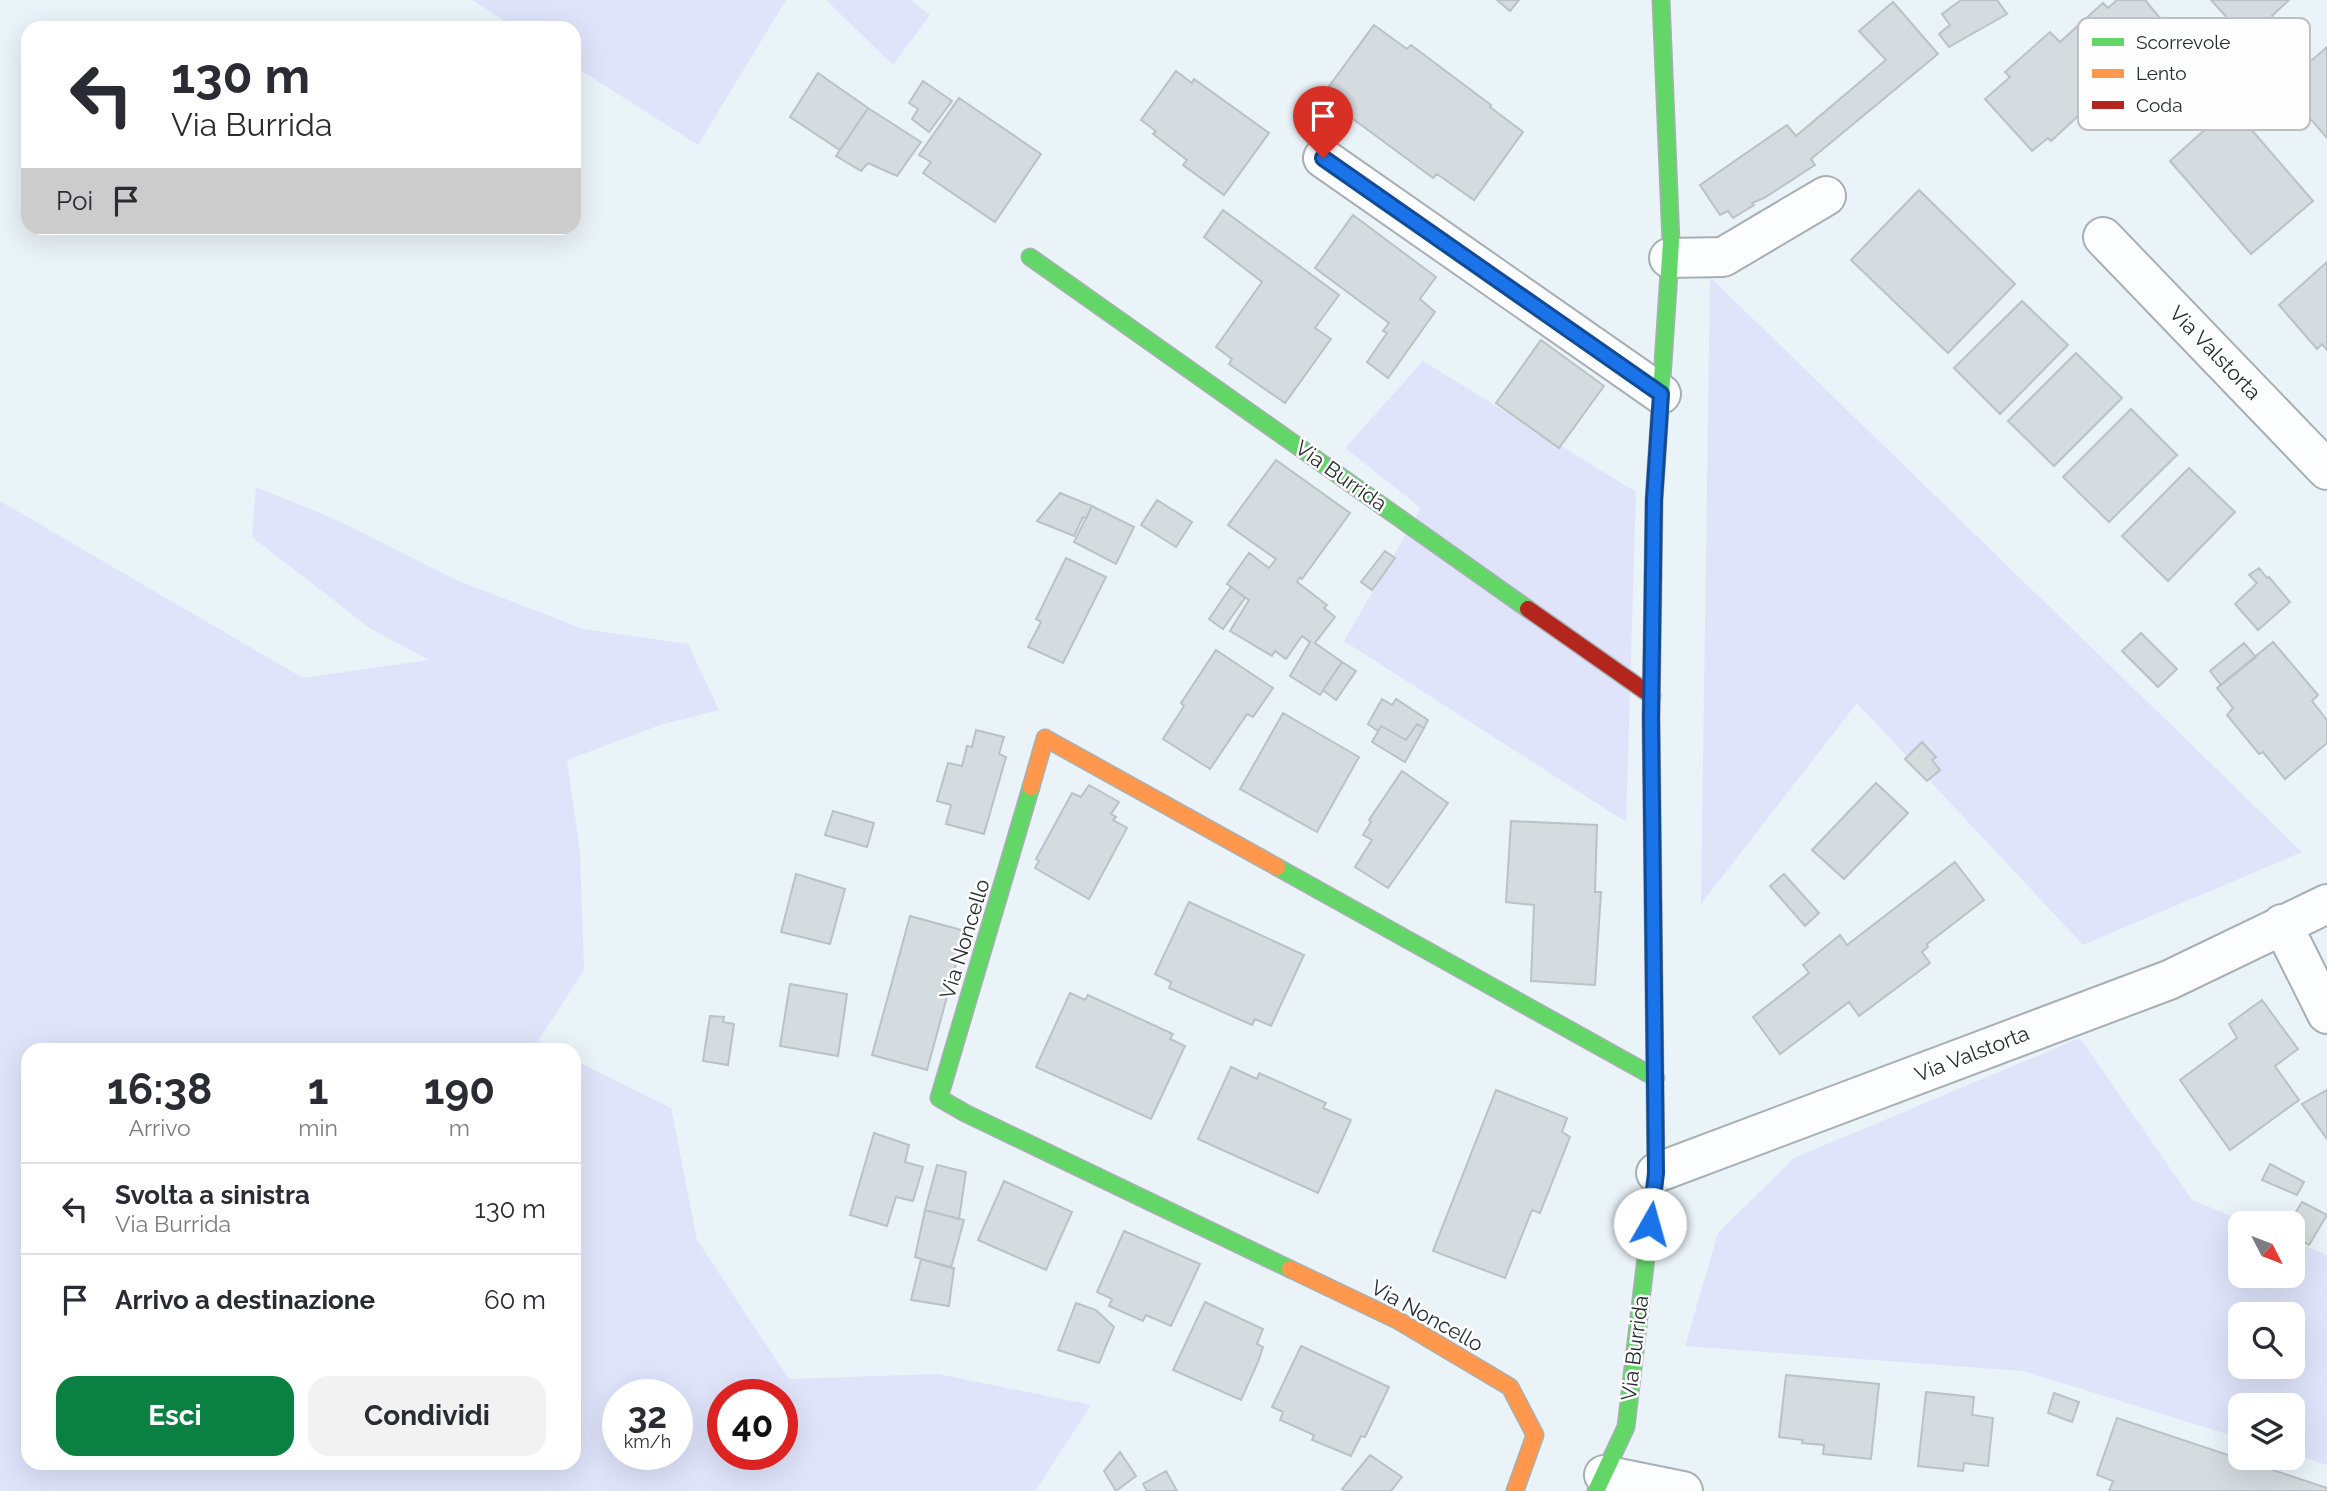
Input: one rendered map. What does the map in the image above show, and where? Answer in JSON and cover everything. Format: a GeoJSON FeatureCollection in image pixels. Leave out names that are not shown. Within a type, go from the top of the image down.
{"type":"FeatureCollection","features":[{"type":"Feature","properties":{"kind":"street","name":"Via Burrida"},"geometry":{"type":"LineString","coordinates":[[1600,1483],[1626,1427],[1656,1173],[1652,696],[1654,500],[1671,242],[1661,0]]}},
{"type":"Feature","properties":{"kind":"street"},"geometry":{"type":"LineString","coordinates":[[1323,158],[1661,394]]}},
{"type":"Feature","properties":{"kind":"street"},"geometry":{"type":"LineString","coordinates":[[1669,258],[1723,257],[1826,196]]}},
{"type":"Feature","properties":{"kind":"street","name":"Via Valstorta"},"geometry":{"type":"LineString","coordinates":[[2103,237],[2327,470]]}},
{"type":"Feature","properties":{"kind":"street","name":"Via Burrida"},"geometry":{"type":"LineString","coordinates":[[1030,257],[1652,696]]}},
{"type":"Feature","properties":{"kind":"street","name":"Via Noncello"},"geometry":{"type":"LineString","coordinates":[[1515,1491],[1535,1435],[1510,1387],[1399,1321],[965,1113],[939,1098],[1045,738],[1656,1078]]}},
{"type":"Feature","properties":{"kind":"street","name":"Via Valstorta"},"geometry":{"type":"LineString","coordinates":[[1656,1173],[2169,980],[2327,904]]}},
{"type":"Feature","properties":{"kind":"street"},"geometry":{"type":"LineString","coordinates":[[2283,924],[2327,1014]]}},
{"type":"Feature","properties":{"kind":"street"},"geometry":{"type":"LineString","coordinates":[[1600,1483],[1683,1491]]}},
{"type":"Feature","properties":{"kind":"shaded area"},"geometry":{"type":"Polygon","coordinates":[[[472,0],[786,0],[698,145],[581,70],[581,21],[505,21],[472,0]]]}},
{"type":"Feature","properties":{"kind":"shaded area"},"geometry":{"type":"Polygon","coordinates":[[[826,0],[910,0],[930,15],[893,65],[826,0]]]}},
{"type":"Feature","properties":{"kind":"shaded area"},"geometry":{"type":"Polygon","coordinates":[[[1710,277],[2302,852],[2083,945],[1857,703],[1701,904],[1710,277]]]}},
{"type":"Feature","properties":{"kind":"shaded area"},"geometry":{"type":"Polygon","coordinates":[[[1423,361],[1636,492],[1626,822],[1344,641],[1421,508],[1345,448],[1423,361]]]}},
{"type":"Feature","properties":{"kind":"shaded area"},"geometry":{"type":"Polygon","coordinates":[[[256,487],[339,521],[456,580],[583,629],[688,644],[719,710],[660,725],[567,760],[580,852],[584,970],[538,1041],[542,1043],[21,1043],[21,1470],[581,1470],[581,1063],[671,1108],[697,1240],[789,1379],[938,1374],[1091,1405],[1035,1491],[0,1491],[0,501],[303,678],[429,660],[371,629],[252,537],[256,487]]]}},
{"type":"Feature","properties":{"kind":"shaded area"},"geometry":{"type":"Polygon","coordinates":[[[2080,1038],[2192,1200],[2228,1215],[2228,1288],[2305,1288],[2305,1246],[2327,1255],[2327,1465],[2305,1458],[2305,1393],[2228,1393],[2228,1434],[2023,1371],[1685,1346],[1718,1233],[1794,1158],[2080,1038]]]}},
{"type":"Feature","properties":{"kind":"building"},"geometry":{"type":"Polygon","coordinates":[[[1497,0],[1519,0],[1510,11],[1497,0]]]}},
{"type":"Feature","properties":{"kind":"building"},"geometry":{"type":"Polygon","coordinates":[[[1961,0],[1997,0],[2007,14],[1949,47],[1939,34],[1950,25],[1942,14],[1961,0]]]}},
{"type":"Feature","properties":{"kind":"building"},"geometry":{"type":"Polygon","coordinates":[[[2117,0],[2145,0],[2160,18],[2086,18],[2103,3],[2108,8],[2117,0]]]}},
{"type":"Feature","properties":{"kind":"building"},"geometry":{"type":"Polygon","coordinates":[[[2211,0],[2289,0],[2272,16],[2273,18],[2227,18],[2211,0]]]}},
{"type":"Feature","properties":{"kind":"building"},"geometry":{"type":"Polygon","coordinates":[[[1893,2],[1938,54],[1811,159],[1815,165],[1752,203],[1754,205],[1733,218],[1728,211],[1720,215],[1700,185],[1787,125],[1796,136],[1886,60],[1859,31],[1893,2]]]}},
{"type":"Feature","properties":{"kind":"building"},"geometry":{"type":"Polygon","coordinates":[[[1374,25],[1407,49],[1411,45],[1523,132],[1474,200],[1437,174],[1433,178],[1322,96],[1374,25]]]}},
{"type":"Feature","properties":{"kind":"building"},"geometry":{"type":"Polygon","coordinates":[[[2078,26],[2078,116],[2051,141],[2048,138],[2032,151],[1985,99],[2010,77],[2005,72],[2050,32],[2060,42],[2078,26]]]}},
{"type":"Feature","properties":{"kind":"building"},"geometry":{"type":"Polygon","coordinates":[[[2327,47],[2327,138],[2310,118],[2310,62],[2327,47]]]}},
{"type":"Feature","properties":{"kind":"building"},"geometry":{"type":"Polygon","coordinates":[[[1176,71],[1192,83],[1194,79],[1269,133],[1224,195],[1183,165],[1187,160],[1153,134],[1156,131],[1141,120],[1176,71]]]}},
{"type":"Feature","properties":{"kind":"building"},"geometry":{"type":"Polygon","coordinates":[[[818,73],[868,108],[840,150],[790,117],[818,73]]]}},
{"type":"Feature","properties":{"kind":"building"},"geometry":{"type":"Polygon","coordinates":[[[923,81],[952,101],[929,132],[912,119],[918,109],[909,103],[923,81]]]}},
{"type":"Feature","properties":{"kind":"building"},"geometry":{"type":"Polygon","coordinates":[[[959,98],[1041,154],[995,222],[923,173],[931,162],[919,155],[959,98]]]}},
{"type":"Feature","properties":{"kind":"building"},"geometry":{"type":"Polygon","coordinates":[[[868,108],[921,142],[897,176],[868,163],[861,171],[836,156],[868,108]]]}},
{"type":"Feature","properties":{"kind":"building"},"geometry":{"type":"Polygon","coordinates":[[[2204,130],[2252,130],[2313,201],[2251,254],[2170,161],[2204,130]]]}},
{"type":"Feature","properties":{"kind":"building"},"geometry":{"type":"Polygon","coordinates":[[[1919,190],[2015,284],[1948,353],[1851,260],[1919,190]]]}},
{"type":"Feature","properties":{"kind":"building"},"geometry":{"type":"Polygon","coordinates":[[[1223,210],[1339,295],[1315,328],[1331,339],[1285,403],[1229,364],[1232,359],[1216,347],[1262,282],[1204,237],[1223,210]]]}},
{"type":"Feature","properties":{"kind":"building"},"geometry":{"type":"Polygon","coordinates":[[[1353,215],[1436,277],[1420,299],[1435,312],[1388,378],[1367,362],[1387,333],[1383,331],[1389,323],[1315,268],[1353,215]]]}},
{"type":"Feature","properties":{"kind":"building"},"geometry":{"type":"Polygon","coordinates":[[[2327,262],[2327,350],[2322,344],[2317,349],[2279,305],[2327,262]]]}},
{"type":"Feature","properties":{"kind":"building"},"geometry":{"type":"Polygon","coordinates":[[[2022,301],[2068,345],[2000,414],[1954,368],[2022,301]]]}},
{"type":"Feature","properties":{"kind":"building"},"geometry":{"type":"Polygon","coordinates":[[[1541,340],[1604,386],[1559,448],[1496,403],[1541,340]]]}},
{"type":"Feature","properties":{"kind":"building"},"geometry":{"type":"Polygon","coordinates":[[[2076,353],[2122,398],[2054,466],[2008,421],[2076,353]]]}},
{"type":"Feature","properties":{"kind":"building"},"geometry":{"type":"Polygon","coordinates":[[[2131,409],[2177,455],[2109,522],[2063,477],[2131,409]]]}},
{"type":"Feature","properties":{"kind":"building"},"geometry":{"type":"Polygon","coordinates":[[[1276,460],[1350,513],[1302,579],[1300,577],[1297,582],[1327,605],[1324,608],[1335,617],[1315,643],[1342,662],[1320,695],[1290,676],[1310,642],[1302,636],[1286,659],[1275,651],[1272,656],[1230,631],[1249,600],[1227,584],[1249,553],[1269,568],[1276,559],[1228,525],[1276,460]]]}},
{"type":"Feature","properties":{"kind":"building"},"geometry":{"type":"Polygon","coordinates":[[[2189,468],[2235,512],[2168,581],[2122,536],[2189,468]]]}},
{"type":"Feature","properties":{"kind":"building"},"geometry":{"type":"Polygon","coordinates":[[[1060,493],[1092,506],[1074,536],[1037,521],[1060,493]]]}},
{"type":"Feature","properties":{"kind":"building"},"geometry":{"type":"Polygon","coordinates":[[[1157,500],[1192,522],[1176,547],[1141,525],[1157,500]]]}},
{"type":"Feature","properties":{"kind":"building"},"geometry":{"type":"Polygon","coordinates":[[[1092,506],[1134,527],[1116,564],[1074,542],[1092,506]]]}},
{"type":"Feature","properties":{"kind":"building"},"geometry":{"type":"Polygon","coordinates":[[[1385,551],[1395,558],[1372,590],[1361,582],[1385,551]]]}},
{"type":"Feature","properties":{"kind":"building"},"geometry":{"type":"Polygon","coordinates":[[[1066,558],[1106,577],[1063,663],[1028,647],[1041,622],[1036,619],[1066,558]]]}},
{"type":"Feature","properties":{"kind":"building"},"geometry":{"type":"Polygon","coordinates":[[[2259,568],[2290,602],[2258,630],[2235,604],[2257,583],[2249,575],[2259,568]]]}},
{"type":"Feature","properties":{"kind":"building"},"geometry":{"type":"Polygon","coordinates":[[[1231,587],[1245,598],[1223,629],[1209,619],[1231,587]]]}},
{"type":"Feature","properties":{"kind":"building"},"geometry":{"type":"Polygon","coordinates":[[[2141,633],[2177,669],[2158,687],[2122,651],[2141,633]]]}},
{"type":"Feature","properties":{"kind":"building"},"geometry":{"type":"Polygon","coordinates":[[[2273,642],[2318,695],[2312,701],[2327,720],[2327,743],[2285,779],[2263,752],[2259,754],[2227,715],[2233,708],[2217,688],[2273,642]]]}},
{"type":"Feature","properties":{"kind":"building"},"geometry":{"type":"Polygon","coordinates":[[[2244,643],[2256,657],[2221,685],[2210,671],[2244,643]]]}},
{"type":"Feature","properties":{"kind":"building"},"geometry":{"type":"Polygon","coordinates":[[[1216,650],[1273,688],[1253,717],[1247,714],[1210,769],[1163,739],[1184,706],[1181,703],[1216,650]]]}},
{"type":"Feature","properties":{"kind":"building"},"geometry":{"type":"Polygon","coordinates":[[[1342,662],[1356,671],[1336,700],[1323,690],[1342,662]]]}},
{"type":"Feature","properties":{"kind":"building"},"geometry":{"type":"Polygon","coordinates":[[[1382,699],[1392,705],[1396,699],[1428,720],[1424,728],[1417,724],[1406,740],[1381,726],[1378,731],[1368,724],[1382,699]]]}},
{"type":"Feature","properties":{"kind":"building"},"geometry":{"type":"Polygon","coordinates":[[[1283,713],[1359,757],[1317,832],[1240,789],[1283,713]]]}},
{"type":"Feature","properties":{"kind":"building"},"geometry":{"type":"Polygon","coordinates":[[[1417,724],[1424,728],[1405,762],[1372,742],[1381,726],[1406,740],[1417,724]]]}},
{"type":"Feature","properties":{"kind":"building"},"geometry":{"type":"Polygon","coordinates":[[[976,730],[1004,737],[999,754],[1006,757],[984,834],[946,824],[951,805],[937,801],[948,763],[962,766],[967,746],[972,747],[976,730]]]}},
{"type":"Feature","properties":{"kind":"building"},"geometry":{"type":"Polygon","coordinates":[[[1922,742],[1936,757],[1932,760],[1940,770],[1927,781],[1905,759],[1922,742]]]}},
{"type":"Feature","properties":{"kind":"building"},"geometry":{"type":"Polygon","coordinates":[[[1402,771],[1448,803],[1388,888],[1355,867],[1372,840],[1363,835],[1371,822],[1369,820],[1402,771]]]}},
{"type":"Feature","properties":{"kind":"building"},"geometry":{"type":"Polygon","coordinates":[[[1876,783],[1908,813],[1844,879],[1812,850],[1876,783]]]}},
{"type":"Feature","properties":{"kind":"building"},"geometry":{"type":"Polygon","coordinates":[[[1089,785],[1119,802],[1111,814],[1116,817],[1113,820],[1127,828],[1089,899],[1035,868],[1039,861],[1036,859],[1072,793],[1081,797],[1089,785]]]}},
{"type":"Feature","properties":{"kind":"building"},"geometry":{"type":"Polygon","coordinates":[[[833,811],[874,823],[867,847],[825,835],[833,811]]]}},
{"type":"Feature","properties":{"kind":"building"},"geometry":{"type":"Polygon","coordinates":[[[1511,821],[1597,825],[1595,892],[1601,892],[1595,985],[1531,981],[1534,905],[1506,902],[1511,821]]]}},
{"type":"Feature","properties":{"kind":"building"},"geometry":{"type":"Polygon","coordinates":[[[1955,862],[1984,900],[1927,944],[1928,947],[1922,952],[1930,963],[1859,1016],[1849,1002],[1780,1054],[1753,1017],[1809,973],[1803,965],[1840,935],[1847,945],[1955,862]]]}},
{"type":"Feature","properties":{"kind":"building"},"geometry":{"type":"Polygon","coordinates":[[[796,874],[845,889],[830,944],[781,932],[796,874]]]}},
{"type":"Feature","properties":{"kind":"building"},"geometry":{"type":"Polygon","coordinates":[[[1784,874],[1819,913],[1805,926],[1770,886],[1784,874]]]}},
{"type":"Feature","properties":{"kind":"building"},"geometry":{"type":"Polygon","coordinates":[[[1189,902],[1304,955],[1271,1026],[1255,1019],[1252,1025],[1169,988],[1171,982],[1155,974],[1189,902]]]}},
{"type":"Feature","properties":{"kind":"building"},"geometry":{"type":"Polygon","coordinates":[[[910,916],[965,931],[927,1070],[872,1055],[910,916]]]}},
{"type":"Feature","properties":{"kind":"building"},"geometry":{"type":"Polygon","coordinates":[[[790,984],[847,994],[838,1056],[780,1046],[790,984]]]}},
{"type":"Feature","properties":{"kind":"building"},"geometry":{"type":"Polygon","coordinates":[[[1070,993],[1085,1000],[1088,995],[1173,1034],[1170,1039],[1185,1046],[1151,1119],[1036,1067],[1070,993]]]}},
{"type":"Feature","properties":{"kind":"building"},"geometry":{"type":"Polygon","coordinates":[[[2262,1000],[2298,1049],[2275,1066],[2299,1100],[2230,1150],[2180,1080],[2237,1038],[2229,1024],[2262,1000]]]}},
{"type":"Feature","properties":{"kind":"building"},"geometry":{"type":"Polygon","coordinates":[[[710,1016],[724,1017],[723,1022],[734,1024],[728,1065],[703,1061],[710,1016]]]}},
{"type":"Feature","properties":{"kind":"building"},"geometry":{"type":"Polygon","coordinates":[[[1231,1067],[1257,1079],[1259,1073],[1326,1103],[1323,1108],[1351,1120],[1318,1193],[1198,1139],[1231,1067]]]}},
{"type":"Feature","properties":{"kind":"building"},"geometry":{"type":"Polygon","coordinates":[[[1496,1090],[1567,1118],[1562,1132],[1570,1137],[1540,1213],[1532,1210],[1505,1278],[1433,1251],[1496,1090]]]}},
{"type":"Feature","properties":{"kind":"building"},"geometry":{"type":"Polygon","coordinates":[[[2327,1090],[2327,1139],[2302,1104],[2327,1090]]]}},
{"type":"Feature","properties":{"kind":"building"},"geometry":{"type":"Polygon","coordinates":[[[874,1133],[909,1145],[905,1162],[923,1167],[913,1201],[896,1197],[887,1226],[850,1215],[874,1133]]]}},
{"type":"Feature","properties":{"kind":"building"},"geometry":{"type":"Polygon","coordinates":[[[2270,1164],[2304,1182],[2297,1195],[2262,1180],[2270,1164]]]}},
{"type":"Feature","properties":{"kind":"building"},"geometry":{"type":"Polygon","coordinates":[[[937,1165],[966,1172],[959,1219],[925,1210],[937,1165]]]}},
{"type":"Feature","properties":{"kind":"building"},"geometry":{"type":"Polygon","coordinates":[[[1004,1181],[1072,1212],[1046,1270],[978,1240],[1004,1181]]]}},
{"type":"Feature","properties":{"kind":"building"},"geometry":{"type":"Polygon","coordinates":[[[2302,1202],[2327,1215],[2309,1245],[2305,1243],[2305,1211],[2296,1211],[2302,1202]]]}},
{"type":"Feature","properties":{"kind":"building"},"geometry":{"type":"Polygon","coordinates":[[[925,1210],[964,1220],[951,1268],[915,1257],[925,1210]]]}},
{"type":"Feature","properties":{"kind":"building"},"geometry":{"type":"Polygon","coordinates":[[[1124,1231],[1200,1264],[1171,1326],[1146,1315],[1143,1321],[1109,1306],[1112,1299],[1097,1292],[1124,1231]]]}},
{"type":"Feature","properties":{"kind":"building"},"geometry":{"type":"Polygon","coordinates":[[[921,1259],[954,1268],[949,1306],[911,1300],[921,1259]]]}},
{"type":"Feature","properties":{"kind":"building"},"geometry":{"type":"Polygon","coordinates":[[[1205,1302],[1263,1329],[1257,1344],[1263,1347],[1241,1400],[1173,1370],[1205,1302]]]}},
{"type":"Feature","properties":{"kind":"building"},"geometry":{"type":"Polygon","coordinates":[[[1076,1303],[1096,1310],[1114,1327],[1099,1363],[1058,1350],[1076,1303]]]}},
{"type":"Feature","properties":{"kind":"building"},"geometry":{"type":"Polygon","coordinates":[[[1301,1346],[1389,1387],[1365,1437],[1361,1436],[1351,1456],[1312,1440],[1314,1435],[1280,1420],[1283,1412],[1272,1407],[1301,1346]]]}},
{"type":"Feature","properties":{"kind":"building"},"geometry":{"type":"Polygon","coordinates":[[[1786,1375],[1879,1384],[1871,1459],[1823,1454],[1824,1445],[1779,1437],[1786,1375]]]}},
{"type":"Feature","properties":{"kind":"building"},"geometry":{"type":"Polygon","coordinates":[[[1926,1392],[1974,1397],[1972,1415],[1993,1418],[1988,1466],[1964,1463],[1963,1471],[1918,1466],[1926,1392]]]}},
{"type":"Feature","properties":{"kind":"building"},"geometry":{"type":"Polygon","coordinates":[[[2054,1393],[2079,1402],[2072,1422],[2048,1413],[2054,1393]]]}},
{"type":"Feature","properties":{"kind":"building"},"geometry":{"type":"Polygon","coordinates":[[[2117,1418],[2228,1455],[2228,1470],[2273,1470],[2327,1488],[2327,1491],[2109,1491],[2113,1481],[2097,1475],[2117,1418]]]}},
{"type":"Feature","properties":{"kind":"building"},"geometry":{"type":"Polygon","coordinates":[[[1120,1452],[1136,1476],[1116,1491],[1104,1471],[1120,1452]]]}},
{"type":"Feature","properties":{"kind":"building"},"geometry":{"type":"Polygon","coordinates":[[[1370,1455],[1402,1477],[1391,1491],[1342,1489],[1370,1455]]]}},
{"type":"Feature","properties":{"kind":"building"},"geometry":{"type":"Polygon","coordinates":[[[1166,1471],[1177,1491],[1147,1491],[1143,1484],[1166,1471]]]}},
{"type":"Feature","properties":{"kind":"traffic: fast"},"geometry":{"type":"LineString","coordinates":[[1653,576],[1654,500],[1671,242],[1661,0]]}},
{"type":"Feature","properties":{"kind":"traffic: fast"},"geometry":{"type":"LineString","coordinates":[[1030,257],[1528,609]]}},
{"type":"Feature","properties":{"kind":"traffic: fast"},"geometry":{"type":"LineString","coordinates":[[1031,787],[939,1098],[1290,1269]]}},
{"type":"Feature","properties":{"kind":"traffic: fast"},"geometry":{"type":"LineString","coordinates":[[1277,867],[1656,1078]]}},
{"type":"Feature","properties":{"kind":"traffic: fast"},"geometry":{"type":"LineString","coordinates":[[1596,1491],[1626,1427],[1656,1173],[1653,901]]}},
{"type":"Feature","properties":{"kind":"traffic: slow"},"geometry":{"type":"LineString","coordinates":[[1653,576],[1653,901]]}},
{"type":"Feature","properties":{"kind":"traffic: slow"},"geometry":{"type":"LineString","coordinates":[[1031,787],[1045,738],[1277,867]]}},
{"type":"Feature","properties":{"kind":"traffic: slow"},"geometry":{"type":"LineString","coordinates":[[1290,1269],[1399,1321],[1510,1387],[1535,1435],[1515,1491]]}},
{"type":"Feature","properties":{"kind":"traffic: jam"},"geometry":{"type":"LineString","coordinates":[[1528,609],[1652,696]]}},
{"type":"Feature","properties":{"kind":"route"},"geometry":{"type":"LineString","coordinates":[[1323,158],[1661,394],[1654,500],[1651,718],[1656,1173],[1650,1224]]}}]}
